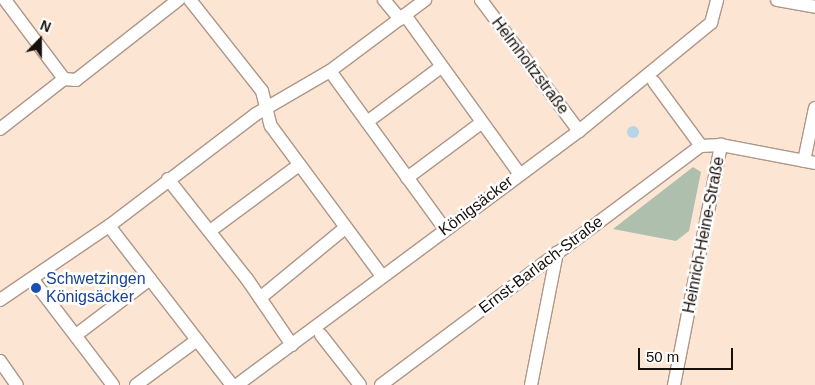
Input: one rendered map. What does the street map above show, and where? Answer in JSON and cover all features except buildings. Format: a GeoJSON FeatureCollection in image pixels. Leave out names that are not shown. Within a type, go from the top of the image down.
{"type":"FeatureCollection","features":[{"type":"Feature","properties":{"kind":"street"},"geometry":{"type":"LineString","coordinates":[[6,0],[64,79]]}},
{"type":"Feature","properties":{"kind":"street"},"geometry":{"type":"LineString","coordinates":[[0,129],[64,79],[76,80],[164,5],[178,0]]}},
{"type":"Feature","properties":{"kind":"street"},"geometry":{"type":"LineString","coordinates":[[190,0],[262,91],[271,126],[382,276]]}},
{"type":"Feature","properties":{"kind":"street"},"geometry":{"type":"LineString","coordinates":[[384,0],[402,17],[441,66],[519,173]]}},
{"type":"Feature","properties":{"kind":"street"},"geometry":{"type":"LineString","coordinates":[[0,300],[109,226],[168,178],[256,114],[267,110],[330,71],[425,0]]}},
{"type":"Feature","properties":{"kind":"street","name":"Helmholtzstraße"},"geometry":{"type":"LineString","coordinates":[[482,0],[579,131]]}},
{"type":"Feature","properties":{"kind":"street","name":"Königsäcker"},"geometry":{"type":"LineString","coordinates":[[237,385],[519,173],[579,131],[711,23],[717,0]]}},
{"type":"Feature","properties":{"kind":"street"},"geometry":{"type":"LineString","coordinates":[[778,0],[815,7]]}},
{"type":"Feature","properties":{"kind":"street"},"geometry":{"type":"LineString","coordinates":[[367,122],[441,66]]}},
{"type":"Feature","properties":{"kind":"street"},"geometry":{"type":"LineString","coordinates":[[330,71],[445,229]]}},
{"type":"Feature","properties":{"kind":"street"},"geometry":{"type":"LineString","coordinates":[[654,82],[701,146],[721,145],[809,162],[815,108]]}},
{"type":"Feature","properties":{"kind":"street"},"geometry":{"type":"LineString","coordinates":[[407,178],[481,123]]}},
{"type":"Feature","properties":{"kind":"street","name":"Heinrich-Heine-Straße"},"geometry":{"type":"LineString","coordinates":[[674,385],[721,145]]}},
{"type":"Feature","properties":{"kind":"street","name":"Ernst-Barlach-Straße"},"geometry":{"type":"LineString","coordinates":[[381,385],[701,146]]}},
{"type":"Feature","properties":{"kind":"street"},"geometry":{"type":"LineString","coordinates":[[210,231],[299,165]]}},
{"type":"Feature","properties":{"kind":"street"},"geometry":{"type":"LineString","coordinates":[[168,178],[260,298],[292,345]]}},
{"type":"Feature","properties":{"kind":"street"},"geometry":{"type":"LineString","coordinates":[[109,226],[232,385]]}},
{"type":"Feature","properties":{"kind":"street"},"geometry":{"type":"LineString","coordinates":[[260,298],[346,228]]}},
{"type":"Feature","properties":{"kind":"street"},"geometry":{"type":"LineString","coordinates":[[531,385],[557,254]]}},
{"type":"Feature","properties":{"kind":"street"},"geometry":{"type":"LineString","coordinates":[[76,335],[150,279]]}},
{"type":"Feature","properties":{"kind":"street"},"geometry":{"type":"LineString","coordinates":[[32,280],[113,385]]}},
{"type":"Feature","properties":{"kind":"street"},"geometry":{"type":"LineString","coordinates":[[321,335],[360,385]]}},
{"type":"Feature","properties":{"kind":"street"},"geometry":{"type":"LineString","coordinates":[[136,385],[197,340]]}},
{"type":"Feature","properties":{"kind":"street"},"geometry":{"type":"LineString","coordinates":[[1,365],[17,385]]}},
{"type":"Feature","properties":{"kind":"green space"},"geometry":{"type":"Polygon","coordinates":[[[693,167],[701,172],[689,231],[676,241],[613,229],[693,167]]]}},
{"type":"Feature","properties":{"kind":"water"},"geometry":{"type":"Polygon","coordinates":[[[633,126],[639,132],[633,138],[627,132],[633,126]]]}},
{"type":"Feature","properties":{"kind":"place","name":"Schwetzingen Königsäcker"},"geometry":{"type":"Point","coordinates":[36,288]}}]}
